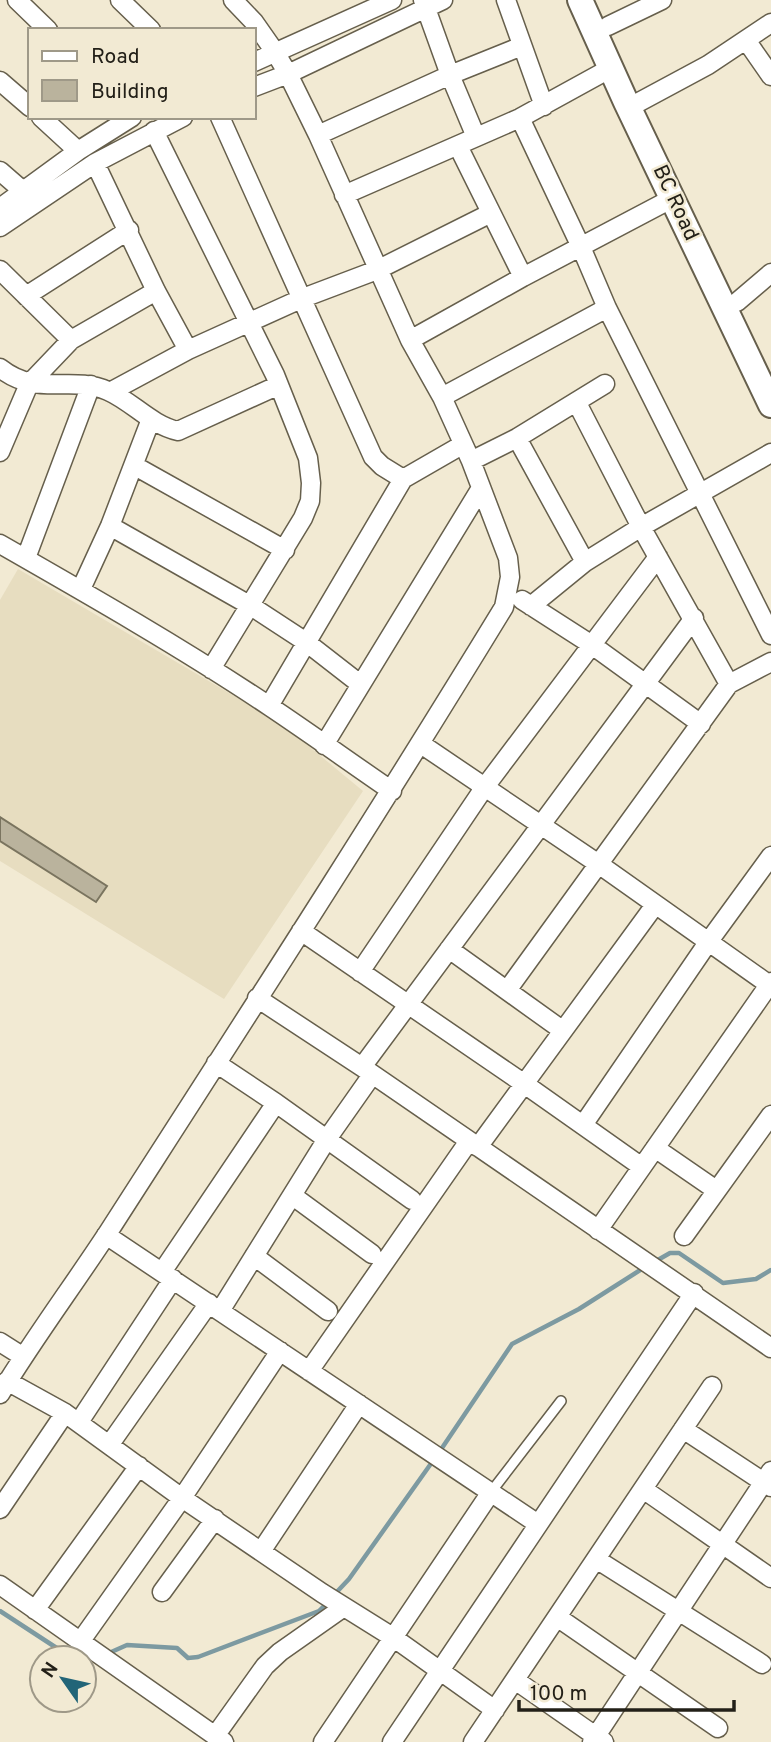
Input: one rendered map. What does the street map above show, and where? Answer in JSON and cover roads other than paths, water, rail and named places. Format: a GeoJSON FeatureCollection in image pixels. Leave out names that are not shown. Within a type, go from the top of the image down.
{"type":"FeatureCollection","features":[{"type":"Feature","properties":{"kind":"street"},"geometry":{"type":"LineString","coordinates":[[17,0],[46,28]]}},
{"type":"Feature","properties":{"kind":"street"},"geometry":{"type":"LineString","coordinates":[[120,0],[148,28]]}},
{"type":"Feature","properties":{"kind":"street"},"geometry":{"type":"LineString","coordinates":[[233,0],[254,22],[288,74],[410,340],[442,397],[471,461],[508,558],[509,592],[504,607],[392,791],[106,1235],[22,1356],[4,1387],[72,1418],[182,1498],[322,1593],[394,1638],[495,1710]]}},
{"type":"Feature","properties":{"kind":"street"},"geometry":{"type":"LineString","coordinates":[[256,61],[392,0]]}},
{"type":"Feature","properties":{"kind":"street"},"geometry":{"type":"LineString","coordinates":[[256,86],[288,74],[424,4],[443,0]]}},
{"type":"Feature","properties":{"kind":"street"},"geometry":{"type":"LineString","coordinates":[[506,0],[544,106]]}},
{"type":"Feature","properties":{"kind":"street","name":"BC Road"},"geometry":{"type":"LineString","coordinates":[[580,0],[611,68],[635,103],[673,198],[771,405]]}},
{"type":"Feature","properties":{"kind":"street"},"geometry":{"type":"LineString","coordinates":[[595,0],[608,26],[635,103],[737,302],[771,376]]}},
{"type":"Feature","properties":{"kind":"street"},"geometry":{"type":"LineString","coordinates":[[608,26],[662,0]]}},
{"type":"Feature","properties":{"kind":"street"},"geometry":{"type":"LineString","coordinates":[[424,4],[476,137]]}},
{"type":"Feature","properties":{"kind":"street"},"geometry":{"type":"LineString","coordinates":[[635,103],[698,71],[771,23]]}},
{"type":"Feature","properties":{"kind":"street"},"geometry":{"type":"LineString","coordinates":[[746,40],[771,76]]}},
{"type":"Feature","properties":{"kind":"street"},"geometry":{"type":"LineString","coordinates":[[318,135],[450,75],[522,46]]}},
{"type":"Feature","properties":{"kind":"street"},"geometry":{"type":"LineString","coordinates":[[344,195],[520,118],[611,68]]}},
{"type":"Feature","properties":{"kind":"street"},"geometry":{"type":"LineString","coordinates":[[0,80],[28,105]]}},
{"type":"Feature","properties":{"kind":"street"},"geometry":{"type":"LineString","coordinates":[[520,118],[607,308],[771,635]]}},
{"type":"Feature","properties":{"kind":"street"},"geometry":{"type":"LineString","coordinates":[[43,119],[78,151]]}},
{"type":"Feature","properties":{"kind":"street"},"geometry":{"type":"LineString","coordinates":[[0,208],[78,151],[129,119]]}},
{"type":"Feature","properties":{"kind":"street"},"geometry":{"type":"LineString","coordinates":[[0,226],[95,163],[179,119]]}},
{"type":"Feature","properties":{"kind":"street"},"geometry":{"type":"LineString","coordinates":[[221,119],[373,457],[403,479]]}},
{"type":"Feature","properties":{"kind":"street"},"geometry":{"type":"LineString","coordinates":[[154,131],[279,385],[308,458],[311,483],[310,501],[285,550],[211,669]]}},
{"type":"Feature","properties":{"kind":"street"},"geometry":{"type":"LineString","coordinates":[[458,146],[523,277]]}},
{"type":"Feature","properties":{"kind":"street"},"geometry":{"type":"LineString","coordinates":[[95,163],[156,291],[188,350]]}},
{"type":"Feature","properties":{"kind":"street"},"geometry":{"type":"LineString","coordinates":[[0,171],[23,191]]}},
{"type":"Feature","properties":{"kind":"street"},"geometry":{"type":"LineString","coordinates":[[410,340],[673,198]]}},
{"type":"Feature","properties":{"kind":"street"},"geometry":{"type":"LineString","coordinates":[[110,391],[188,350],[303,298],[377,270],[491,213]]}},
{"type":"Feature","properties":{"kind":"street"},"geometry":{"type":"LineString","coordinates":[[26,296],[129,230]]}},
{"type":"Feature","properties":{"kind":"street"},"geometry":{"type":"LineString","coordinates":[[0,270],[71,340]]}},
{"type":"Feature","properties":{"kind":"street"},"geometry":{"type":"LineString","coordinates":[[737,302],[771,273]]}},
{"type":"Feature","properties":{"kind":"street"},"geometry":{"type":"LineString","coordinates":[[0,452],[29,384],[71,340],[156,291]]}},
{"type":"Feature","properties":{"kind":"street"},"geometry":{"type":"LineString","coordinates":[[442,397],[607,308]]}},
{"type":"Feature","properties":{"kind":"street"},"geometry":{"type":"LineString","coordinates":[[0,368],[29,384],[92,385],[110,391],[164,428],[178,431],[279,385]]}},
{"type":"Feature","properties":{"kind":"street"},"geometry":{"type":"LineString","coordinates":[[471,461],[517,438],[605,384]]}},
{"type":"Feature","properties":{"kind":"street"},"geometry":{"type":"LineString","coordinates":[[26,558],[92,385]]}},
{"type":"Feature","properties":{"kind":"street"},"geometry":{"type":"LineString","coordinates":[[577,403],[641,527],[729,684]]}},
{"type":"Feature","properties":{"kind":"street"},"geometry":{"type":"LineString","coordinates":[[81,589],[135,466],[151,419]]}},
{"type":"Feature","properties":{"kind":"street"},"geometry":{"type":"LineString","coordinates":[[517,438],[585,562]]}},
{"type":"Feature","properties":{"kind":"street"},"geometry":{"type":"LineString","coordinates":[[269,706],[403,479],[462,445]]}},
{"type":"Feature","properties":{"kind":"street"},"geometry":{"type":"LineString","coordinates":[[531,606],[585,562],[771,453]]}},
{"type":"Feature","properties":{"kind":"street"},"geometry":{"type":"LineString","coordinates":[[135,466],[285,550]]}},
{"type":"Feature","properties":{"kind":"street"},"geometry":{"type":"LineString","coordinates":[[324,745],[481,488]]}},
{"type":"Feature","properties":{"kind":"street"},"geometry":{"type":"LineString","coordinates":[[110,526],[251,606],[306,642],[360,684]]}},
{"type":"Feature","properties":{"kind":"street"},"geometry":{"type":"LineString","coordinates":[[0,544],[81,589],[211,669],[392,791]]}},
{"type":"Feature","properties":{"kind":"street"},"geometry":{"type":"LineString","coordinates":[[360,972],[484,788],[658,557]]}},
{"type":"Feature","properties":{"kind":"street"},"geometry":{"type":"LineString","coordinates":[[509,592],[592,645],[701,724]]}},
{"type":"Feature","properties":{"kind":"street"},"geometry":{"type":"LineString","coordinates":[[110,1444],[254,1256],[410,1004],[694,618]]}},
{"type":"Feature","properties":{"kind":"street"},"geometry":{"type":"LineString","coordinates":[[508,989],[729,684],[771,662]]}},
{"type":"Feature","properties":{"kind":"street"},"geometry":{"type":"LineString","coordinates":[[421,744],[770,984],[598,1230]]}},
{"type":"Feature","properties":{"kind":"street"},"geometry":{"type":"LineString","coordinates":[[583,1125],[709,941],[771,856]]}},
{"type":"Feature","properties":{"kind":"street"},"geometry":{"type":"LineString","coordinates":[[309,1371],[473,1144],[523,1083],[655,905]]}},
{"type":"Feature","properties":{"kind":"street"},"geometry":{"type":"LineString","coordinates":[[301,931],[642,1167]]}},
{"type":"Feature","properties":{"kind":"street"},"geometry":{"type":"LineString","coordinates":[[449,949],[562,1030]]}},
{"type":"Feature","properties":{"kind":"street"},"geometry":{"type":"LineString","coordinates":[[257,998],[628,1251],[694,1293],[771,1348]]}},
{"type":"Feature","properties":{"kind":"street"},"geometry":{"type":"LineString","coordinates":[[216,1063],[412,1200]]}},
{"type":"Feature","properties":{"kind":"street"},"geometry":{"type":"LineString","coordinates":[[0,1509],[72,1418],[167,1276],[276,1103]]}},
{"type":"Feature","properties":{"kind":"street"},"geometry":{"type":"LineString","coordinates":[[684,1236],[771,1115]]}},
{"type":"Feature","properties":{"kind":"street"},"geometry":{"type":"LineString","coordinates":[[655,1148],[716,1190]]}},
{"type":"Feature","properties":{"kind":"street"},"geometry":{"type":"LineString","coordinates":[[293,1196],[372,1254]]}},
{"type":"Feature","properties":{"kind":"street"},"geometry":{"type":"LineString","coordinates":[[106,1235],[538,1524]]}},
{"type":"Feature","properties":{"kind":"street"},"geometry":{"type":"LineString","coordinates":[[254,1256],[328,1311]]}},
{"type":"Feature","properties":{"kind":"street"},"geometry":{"type":"LineString","coordinates":[[392,1742],[694,1293]]}},
{"type":"Feature","properties":{"kind":"street"},"geometry":{"type":"LineString","coordinates":[[0,1342],[22,1356]]}},
{"type":"Feature","properties":{"kind":"street"},"geometry":{"type":"LineString","coordinates":[[86,1644],[280,1351]]}},
{"type":"Feature","properties":{"kind":"street"},"geometry":{"type":"LineString","coordinates":[[474,1742],[712,1386]]}},
{"type":"Feature","properties":{"kind":"street"},"geometry":{"type":"LineString","coordinates":[[262,1550],[359,1404]]}},
{"type":"Feature","properties":{"kind":"street"},"geometry":{"type":"LineString","coordinates":[[515,1680],[597,1740],[636,1673],[768,1480],[683,1429]]}},
{"type":"Feature","properties":{"kind":"street"},"geometry":{"type":"LineString","coordinates":[[35,1610],[139,1466]]}},
{"type":"Feature","properties":{"kind":"street"},"geometry":{"type":"LineString","coordinates":[[643,1489],[771,1578]]}},
{"type":"Feature","properties":{"kind":"street"},"geometry":{"type":"LineString","coordinates":[[323,1742],[491,1492]]}},
{"type":"Feature","properties":{"kind":"street"},"geometry":{"type":"LineString","coordinates":[[162,1592],[215,1519]]}},
{"type":"Feature","properties":{"kind":"street"},"geometry":{"type":"LineString","coordinates":[[596,1559],[762,1664]]}},
{"type":"Feature","properties":{"kind":"street"},"geometry":{"type":"LineString","coordinates":[[0,1585],[84,1644]]}},
{"type":"Feature","properties":{"kind":"street"},"geometry":{"type":"LineString","coordinates":[[98,1654],[220,1739],[265,1666],[280,1651],[341,1605]]}},
{"type":"Feature","properties":{"kind":"street"},"geometry":{"type":"LineString","coordinates":[[557,1617],[718,1728]]}},
{"type":"Feature","properties":{"kind":"lane"},"geometry":{"type":"LineString","coordinates":[[491,1492],[561,1401]]}},
{"type":"Feature","properties":{"kind":"waterway"},"geometry":{"type":"LineString","coordinates":[[656,1261],[670,1253],[679,1253],[723,1283],[756,1279],[771,1270]]}},
{"type":"Feature","properties":{"kind":"waterway"},"geometry":{"type":"LineString","coordinates":[[442,1448],[512,1344],[579,1309],[645,1267]]}},
{"type":"Feature","properties":{"kind":"waterway"},"geometry":{"type":"LineString","coordinates":[[333,1596],[349,1579],[430,1465]]}},
{"type":"Feature","properties":{"kind":"waterway"},"geometry":{"type":"LineString","coordinates":[[109,1653],[127,1645],[177,1648],[188,1658],[198,1657],[319,1611],[327,1603]]}},
{"type":"Feature","properties":{"kind":"waterway"},"geometry":{"type":"LineString","coordinates":[[0,1611],[51,1644]]}}]}
